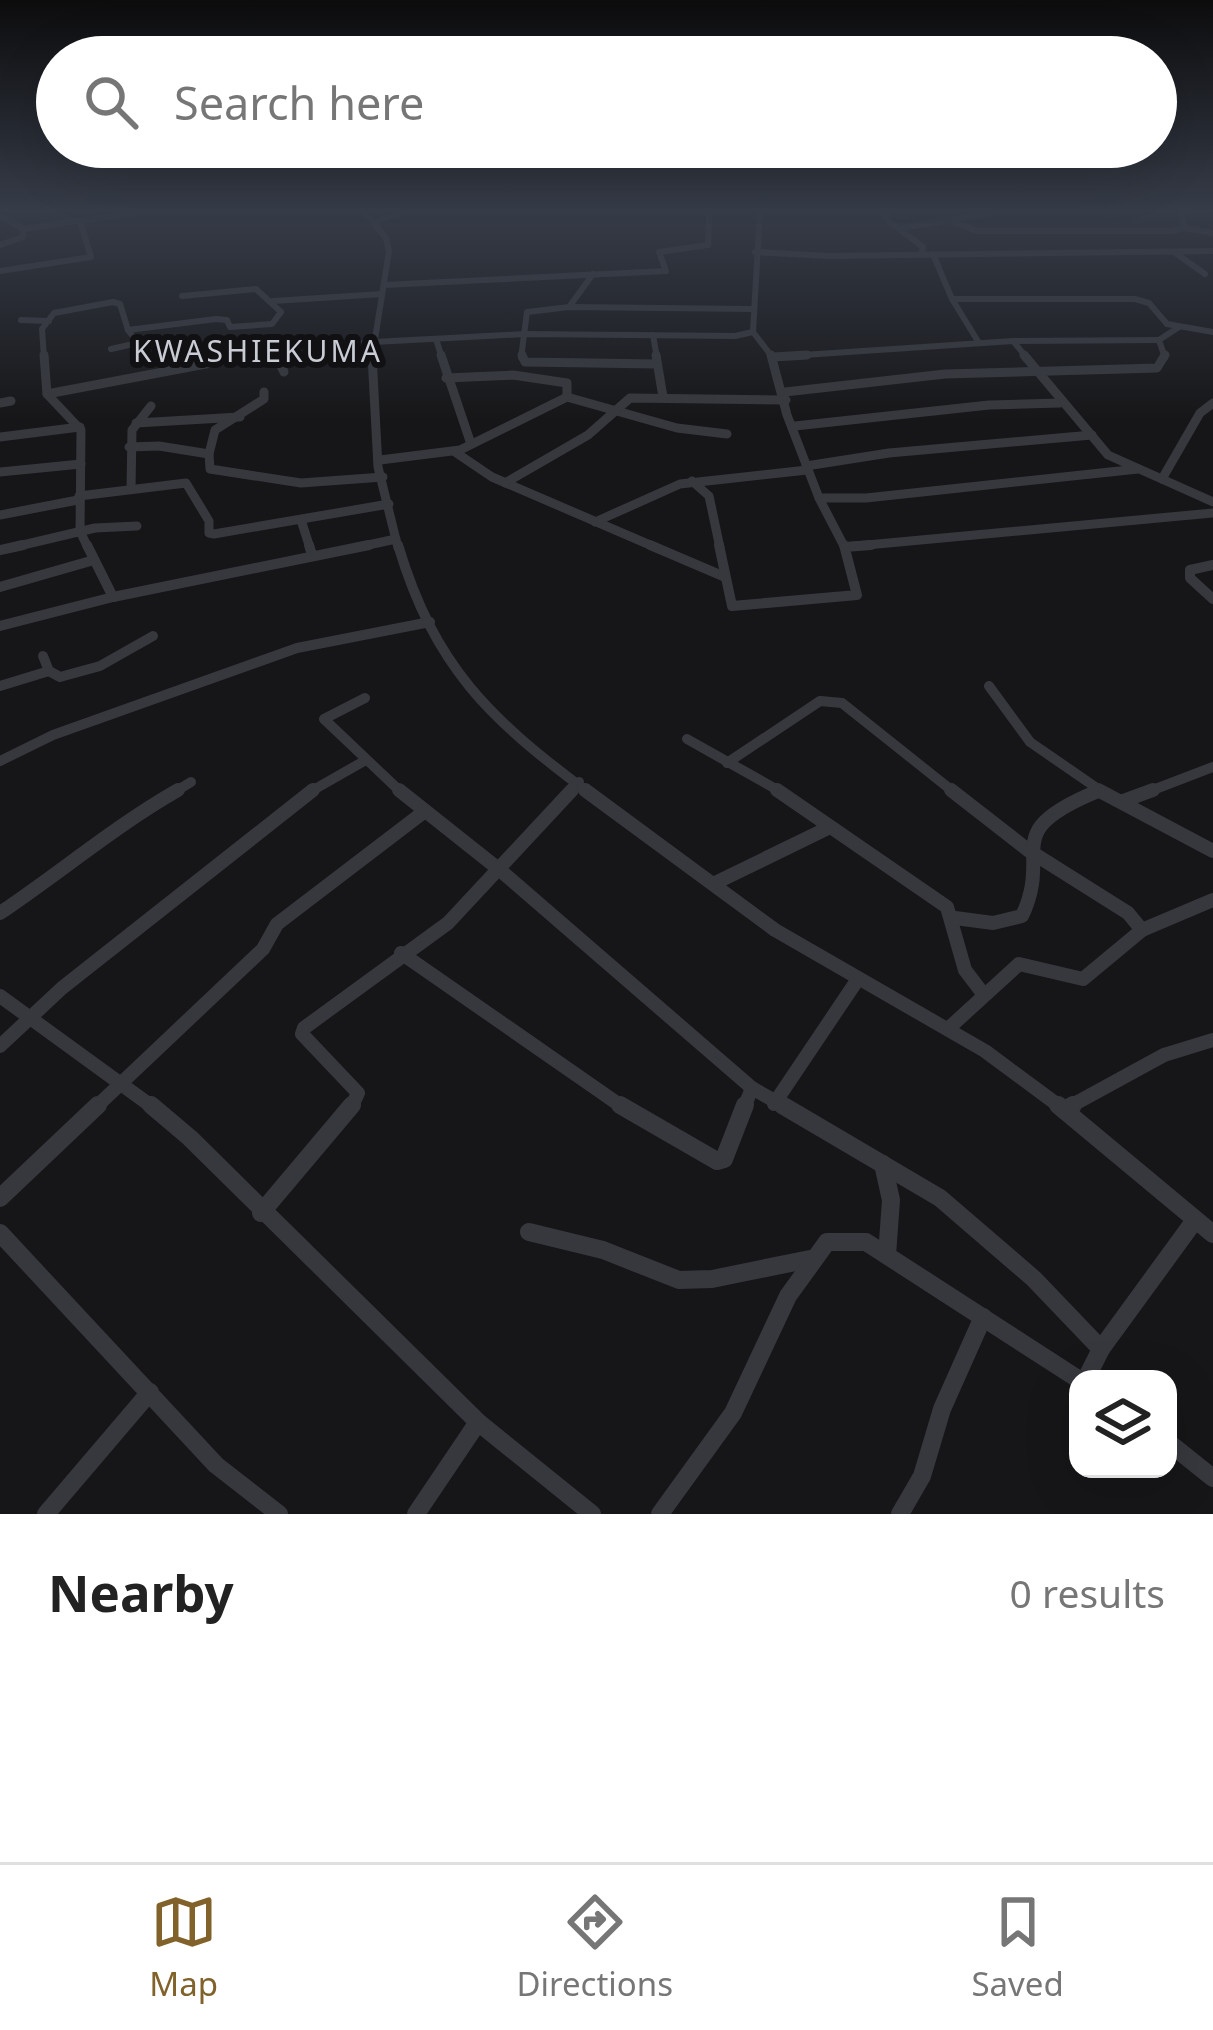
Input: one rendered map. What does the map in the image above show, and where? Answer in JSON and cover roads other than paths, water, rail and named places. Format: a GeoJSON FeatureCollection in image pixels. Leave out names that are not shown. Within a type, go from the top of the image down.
{"type":"FeatureCollection","features":[{"type":"Feature","properties":{"kind":"street"},"geometry":{"type":"LineString","coordinates":[[384,280],[374,343],[373,422],[396,539],[430,622],[484,710],[812,955],[950,1027],[1064,1110],[1213,1234]]}},
{"type":"Feature","properties":{"kind":"street"},"geometry":{"type":"LineString","coordinates":[[273,301],[519,280]]}},
{"type":"Feature","properties":{"kind":"street"},"geometry":{"type":"LineString","coordinates":[[569,307],[589,280]]}},
{"type":"Feature","properties":{"kind":"street"},"geometry":{"type":"LineString","coordinates":[[754,280],[754,335],[773,357],[787,415]]}},
{"type":"Feature","properties":{"kind":"street"},"geometry":{"type":"LineString","coordinates":[[944,280],[980,343]]}},
{"type":"Feature","properties":{"kind":"street"},"geometry":{"type":"LineString","coordinates":[[128,330],[216,319],[233,327],[272,324],[281,313],[273,301],[252,289],[182,296]]}},
{"type":"Feature","properties":{"kind":"street"},"geometry":{"type":"LineString","coordinates":[[583,289],[594,308]]}},
{"type":"Feature","properties":{"kind":"street"},"geometry":{"type":"LineString","coordinates":[[952,299],[1136,299],[1149,303],[1162,322],[1213,332]]}},
{"type":"Feature","properties":{"kind":"street"},"geometry":{"type":"LineString","coordinates":[[111,349],[138,344],[118,302],[54,313],[42,329],[47,394],[80,428],[80,531],[112,597]]}},
{"type":"Feature","properties":{"kind":"street"},"geometry":{"type":"LineString","coordinates":[[657,364],[521,359],[528,310],[752,309]]}},
{"type":"Feature","properties":{"kind":"street"},"geometry":{"type":"LineString","coordinates":[[21,320],[49,321]]}},
{"type":"Feature","properties":{"kind":"street"},"geometry":{"type":"LineString","coordinates":[[773,357],[1012,340],[1160,340],[1179,327]]}},
{"type":"Feature","properties":{"kind":"street"},"geometry":{"type":"LineString","coordinates":[[47,394],[221,358],[374,343],[525,334],[754,335]]}},
{"type":"Feature","properties":{"kind":"street"},"geometry":{"type":"LineString","coordinates":[[653,335],[663,397]]}},
{"type":"Feature","properties":{"kind":"street"},"geometry":{"type":"LineString","coordinates":[[436,339],[471,444]]}},
{"type":"Feature","properties":{"kind":"street"},"geometry":{"type":"LineString","coordinates":[[1012,340],[1108,455],[1213,502]]}},
{"type":"Feature","properties":{"kind":"street"},"geometry":{"type":"LineString","coordinates":[[505,483],[585,438],[630,398],[760,400],[1035,369],[1157,368],[1166,357],[1160,340]]}},
{"type":"Feature","properties":{"kind":"street"},"geometry":{"type":"LineString","coordinates":[[280,342],[310,349]]}},
{"type":"Feature","properties":{"kind":"street"},"geometry":{"type":"LineString","coordinates":[[277,355],[284,372]]}},
{"type":"Feature","properties":{"kind":"street"},"geometry":{"type":"LineString","coordinates":[[446,377],[530,376],[567,383],[567,397]]}},
{"type":"Feature","properties":{"kind":"street"},"geometry":{"type":"LineString","coordinates":[[264,392],[264,400],[215,430],[210,469],[301,483],[383,476]]}},
{"type":"Feature","properties":{"kind":"street"},"geometry":{"type":"LineString","coordinates":[[380,460],[454,452],[567,397],[677,428],[728,434]]}},
{"type":"Feature","properties":{"kind":"street"},"geometry":{"type":"LineString","coordinates":[[692,481],[709,496],[735,608],[850,598],[858,592],[845,547],[806,468],[795,426],[787,415],[760,400]]}},
{"type":"Feature","properties":{"kind":"street"},"geometry":{"type":"LineString","coordinates":[[795,426],[989,405],[1060,403]]}},
{"type":"Feature","properties":{"kind":"street"},"geometry":{"type":"LineString","coordinates":[[1162,479],[1197,418],[1213,403]]}},
{"type":"Feature","properties":{"kind":"street"},"geometry":{"type":"LineString","coordinates":[[130,488],[129,447],[136,423],[152,406]]}},
{"type":"Feature","properties":{"kind":"street"},"geometry":{"type":"LineString","coordinates":[[136,423],[240,417]]}},
{"type":"Feature","properties":{"kind":"street"},"geometry":{"type":"LineString","coordinates":[[1197,418],[1213,422]]}},
{"type":"Feature","properties":{"kind":"street"},"geometry":{"type":"LineString","coordinates":[[0,437],[80,428]]}},
{"type":"Feature","properties":{"kind":"street"},"geometry":{"type":"LineString","coordinates":[[596,522],[692,481],[889,453],[1092,435]]}},
{"type":"Feature","properties":{"kind":"street"},"geometry":{"type":"LineString","coordinates":[[129,447],[159,446],[209,454]]}},
{"type":"Feature","properties":{"kind":"street"},"geometry":{"type":"LineString","coordinates":[[454,452],[505,483],[725,577]]}},
{"type":"Feature","properties":{"kind":"street"},"geometry":{"type":"LineString","coordinates":[[0,472],[81,464]]}},
{"type":"Feature","properties":{"kind":"street"},"geometry":{"type":"LineString","coordinates":[[819,498],[866,498],[1138,469]]}},
{"type":"Feature","properties":{"kind":"street"},"geometry":{"type":"LineString","coordinates":[[0,515],[130,488],[186,483],[209,521],[209,533],[214,534],[389,504]]}},
{"type":"Feature","properties":{"kind":"street"},"geometry":{"type":"LineString","coordinates":[[845,547],[1213,513]]}},
{"type":"Feature","properties":{"kind":"street"},"geometry":{"type":"LineString","coordinates":[[301,520],[312,555]]}},
{"type":"Feature","properties":{"kind":"street"},"geometry":{"type":"LineString","coordinates":[[0,550],[80,531],[137,526]]}},
{"type":"Feature","properties":{"kind":"street"},"geometry":{"type":"LineString","coordinates":[[0,626],[112,597],[396,539]]}},
{"type":"Feature","properties":{"kind":"street"},"geometry":{"type":"LineString","coordinates":[[0,586],[94,560]]}},
{"type":"Feature","properties":{"kind":"street"},"geometry":{"type":"LineString","coordinates":[[1213,565],[1190,570],[1190,578],[1213,599]]}},
{"type":"Feature","properties":{"kind":"street"},"geometry":{"type":"LineString","coordinates":[[0,761],[53,735],[297,648],[430,622]]}},
{"type":"Feature","properties":{"kind":"street"},"geometry":{"type":"LineString","coordinates":[[44,656],[49,671],[60,677],[100,666],[153,636]]}},
{"type":"Feature","properties":{"kind":"street"},"geometry":{"type":"LineString","coordinates":[[0,686],[49,671]]}},
{"type":"Feature","properties":{"kind":"street"},"geometry":{"type":"LineString","coordinates":[[988,686],[1007,718],[1029,740],[1098,791],[1213,851]]}},
{"type":"Feature","properties":{"kind":"street"},"geometry":{"type":"LineString","coordinates":[[365,698],[324,719],[425,811],[752,1088],[940,1198],[1034,1279],[1101,1349]]}},
{"type":"Feature","properties":{"kind":"street"},"geometry":{"type":"LineString","coordinates":[[727,763],[764,734],[820,701],[832,700],[851,708],[1028,850],[1128,914],[1142,930]]}},
{"type":"Feature","properties":{"kind":"street"},"geometry":{"type":"LineString","coordinates":[[687,739],[805,805],[828,828],[947,907],[955,918],[953,934],[964,971],[984,995]]}},
{"type":"Feature","properties":{"kind":"street"},"geometry":{"type":"LineString","coordinates":[[0,1046],[62,988],[173,904],[298,798],[366,760]]}},
{"type":"Feature","properties":{"kind":"street"},"geometry":{"type":"LineString","coordinates":[[1123,801],[1213,767]]}},
{"type":"Feature","properties":{"kind":"street"},"geometry":{"type":"LineString","coordinates":[[0,914],[78,863],[116,826],[191,782]]}},
{"type":"Feature","properties":{"kind":"street"},"geometry":{"type":"LineString","coordinates":[[262,1213],[351,1108],[358,1093],[302,1034],[304,1028],[448,922],[501,871],[579,782]]}},
{"type":"Feature","properties":{"kind":"street"},"geometry":{"type":"LineString","coordinates":[[955,918],[993,923],[1022,916],[1031,888],[1028,850],[1047,814],[1098,791]]}},
{"type":"Feature","properties":{"kind":"street"},"geometry":{"type":"LineString","coordinates":[[0,1198],[263,950],[277,924],[425,811]]}},
{"type":"Feature","properties":{"kind":"street"},"geometry":{"type":"LineString","coordinates":[[713,884],[828,828]]}},
{"type":"Feature","properties":{"kind":"street"},"geometry":{"type":"LineString","coordinates":[[950,1027],[1019,964],[1088,977],[1142,930],[1213,900]]}},
{"type":"Feature","properties":{"kind":"street"},"geometry":{"type":"LineString","coordinates":[[400,953],[597,1092],[717,1161],[724,1159],[752,1088]]}},
{"type":"Feature","properties":{"kind":"street"},"geometry":{"type":"LineString","coordinates":[[774,1104],[858,979]]}},
{"type":"Feature","properties":{"kind":"street"},"geometry":{"type":"LineString","coordinates":[[0,996],[125,1084],[190,1138],[478,1422],[592,1514]]}},
{"type":"Feature","properties":{"kind":"street"},"geometry":{"type":"LineString","coordinates":[[1064,1110],[1164,1055],[1210,1044]]}},
{"type":"Feature","properties":{"kind":"street"},"geometry":{"type":"LineString","coordinates":[[883,1163],[891,1200],[887,1255]]}},
{"type":"Feature","properties":{"kind":"street"},"geometry":{"type":"LineString","coordinates":[[1088,1370],[1195,1220]]}},
{"type":"Feature","properties":{"kind":"street"},"geometry":{"type":"LineString","coordinates":[[529,1232],[603,1250],[679,1280],[712,1279],[810,1258]]}},
{"type":"Feature","properties":{"kind":"street"},"geometry":{"type":"LineString","coordinates":[[0,1233],[216,1465],[279,1514]]}},
{"type":"Feature","properties":{"kind":"street"},"geometry":{"type":"LineString","coordinates":[[660,1514],[739,1401],[810,1258],[827,1242],[866,1242],[1069,1371]]}},
{"type":"Feature","properties":{"kind":"street"},"geometry":{"type":"LineString","coordinates":[[900,1514],[922,1476],[942,1409],[983,1317]]}},
{"type":"Feature","properties":{"kind":"street"},"geometry":{"type":"LineString","coordinates":[[46,1514],[150,1392]]}},
{"type":"Feature","properties":{"kind":"street"},"geometry":{"type":"LineString","coordinates":[[416,1514],[478,1422]]}},
{"type":"Feature","properties":{"kind":"street"},"geometry":{"type":"LineString","coordinates":[[1177,1449],[1213,1478]]}},
{"type":"Feature","properties":{"kind":"district","name":"KWASHIEKUMA"},"geometry":{"type":"Point","coordinates":[258,352]}}]}
